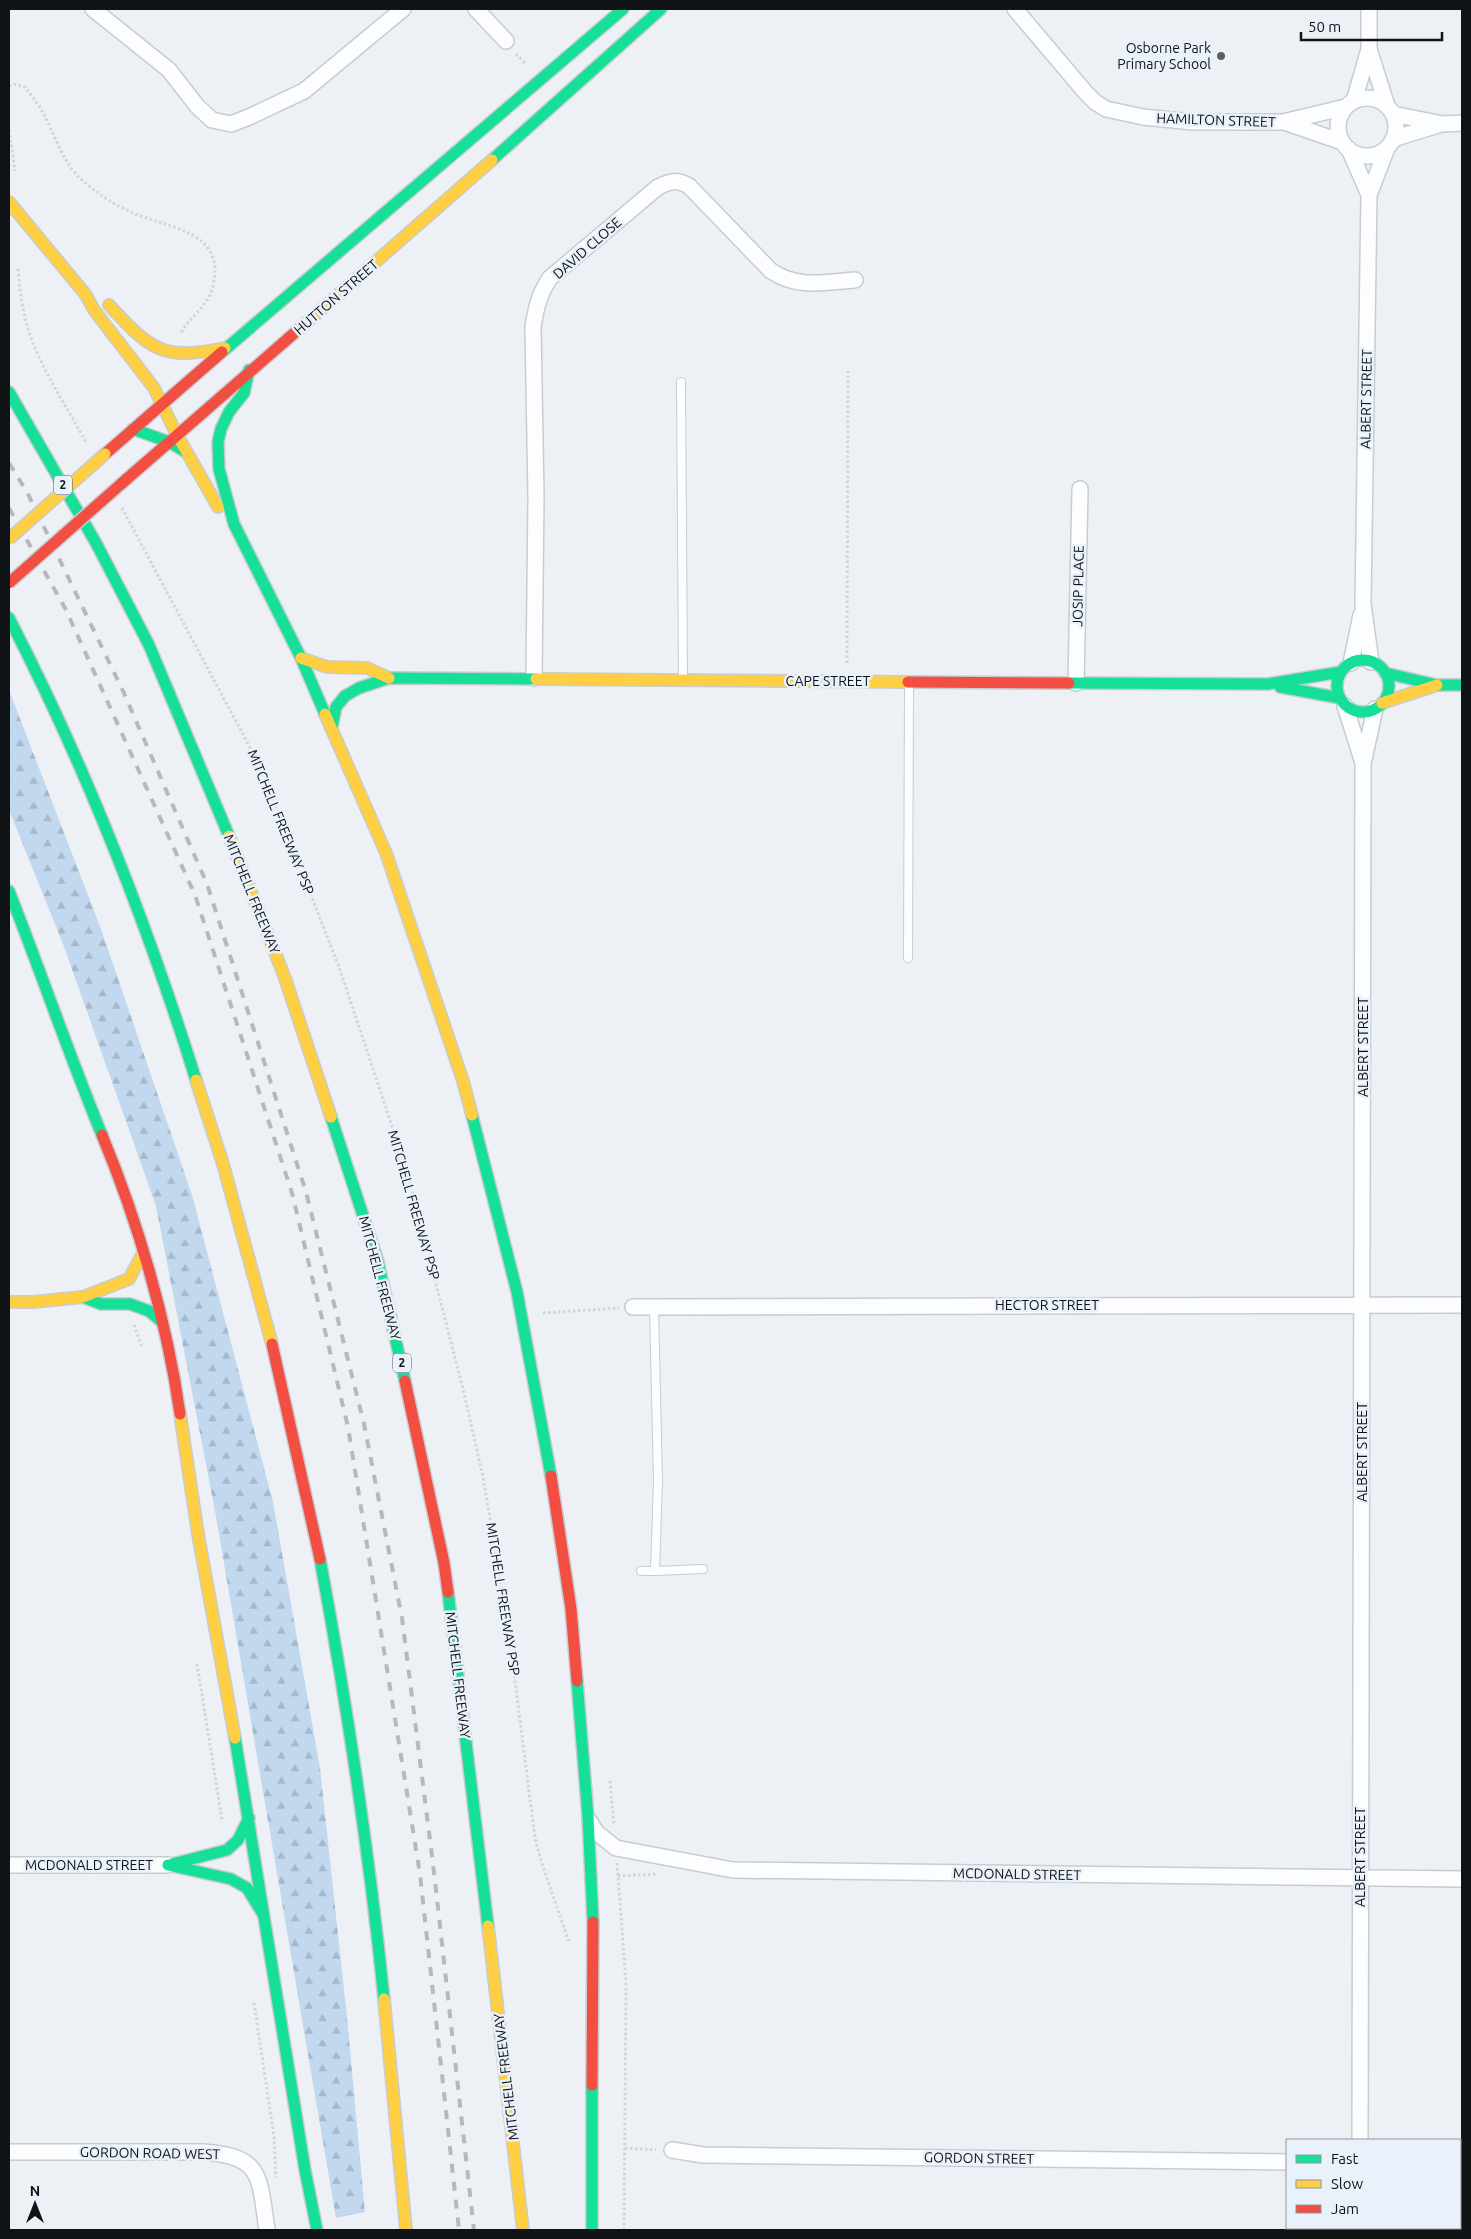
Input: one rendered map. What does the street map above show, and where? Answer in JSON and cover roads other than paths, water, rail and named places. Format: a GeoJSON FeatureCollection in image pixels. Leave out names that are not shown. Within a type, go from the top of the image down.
{"type":"FeatureCollection","features":[{"type":"Feature","properties":{"kind":"main road"},"geometry":{"type":"LineString","coordinates":[[9,540],[225,348],[623,9]]}},
{"type":"Feature","properties":{"kind":"main road","name":"HUTTON STREET"},"geometry":{"type":"LineString","coordinates":[[9,583],[153,456],[169,438],[404,238],[661,9]]}},
{"type":"Feature","properties":{"kind":"main road"},"geometry":{"type":"LineString","coordinates":[[9,202],[86,295],[94,310],[154,388],[161,405],[169,438]]}},
{"type":"Feature","properties":{"kind":"main road"},"geometry":{"type":"LineString","coordinates":[[86,295],[105,301],[142,341],[157,350],[183,355],[197,355],[225,348]]}},
{"type":"Feature","properties":{"kind":"main road"},"geometry":{"type":"LineString","coordinates":[[249,370],[244,394],[227,415],[218,438],[216,456],[219,479],[234,524],[301,658],[386,853],[463,1082],[517,1292],[551,1475],[571,1609],[588,1817],[593,1930],[592,2230]]}},
{"type":"Feature","properties":{"kind":"main road","name":"MITCHELL FREEWAY"},"geometry":{"type":"LineString","coordinates":[[9,392],[96,543],[149,645],[246,876],[285,978],[378,1262],[402,1361],[444,1563],[463,1708],[523,2230]]}},
{"type":"Feature","properties":{"kind":"main road"},"geometry":{"type":"LineString","coordinates":[[133,429],[169,438],[186,452],[218,508],[234,524]]}},
{"type":"Feature","properties":{"kind":"main road"},"geometry":{"type":"LineString","coordinates":[[9,618],[89,784],[136,903],[179,1026],[214,1137],[250,1259],[281,1380],[322,1574],[354,1755],[371,1884],[406,2230]]}},
{"type":"Feature","properties":{"kind":"main road","name":"CAPE STREET"},"geometry":{"type":"LineString","coordinates":[[301,658],[327,667],[367,668],[389,678]]}},
{"type":"Feature","properties":{"kind":"main road"},"geometry":{"type":"LineString","coordinates":[[1379,706],[1388,689],[1385,673],[1380,666],[1361,660],[1346,667],[1337,680],[1337,690],[1342,702],[1354,711],[1365,712],[1438,685]]}},
{"type":"Feature","properties":{"kind":"main road","name":"CAPE STREET"},"geometry":{"type":"LineString","coordinates":[[332,727],[336,707],[342,699],[359,689],[389,678],[1268,684],[1346,667]]}},
{"type":"Feature","properties":{"kind":"main road"},"geometry":{"type":"LineString","coordinates":[[1385,673],[1438,685],[1462,685]]}},
{"type":"Feature","properties":{"kind":"main road","name":"CAPE STREET"},"geometry":{"type":"LineString","coordinates":[[1268,684],[1342,702]]}},
{"type":"Feature","properties":{"kind":"main road"},"geometry":{"type":"LineString","coordinates":[[9,891],[44,981],[67,1049],[108,1151],[144,1253],[161,1320],[179,1405],[198,1534],[249,1818],[305,2170],[317,2230]]}},
{"type":"Feature","properties":{"kind":"main road"},"geometry":{"type":"LineString","coordinates":[[9,1302],[33,1302],[83,1297],[129,1279],[144,1253]]}},
{"type":"Feature","properties":{"kind":"main road"},"geometry":{"type":"LineString","coordinates":[[83,1297],[101,1304],[130,1304],[148,1310],[161,1320]]}},
{"type":"Feature","properties":{"kind":"main road"},"geometry":{"type":"LineString","coordinates":[[168,1865],[227,1850],[238,1840],[249,1818]]}},
{"type":"Feature","properties":{"kind":"main road"},"geometry":{"type":"LineString","coordinates":[[168,1865],[231,1879],[247,1888],[266,1919]]}},
{"type":"Feature","properties":{"kind":"street"},"geometry":{"type":"LineString","coordinates":[[94,9],[169,70],[197,106],[212,120],[231,124],[304,91],[403,9]]}},
{"type":"Feature","properties":{"kind":"street"},"geometry":{"type":"LineString","coordinates":[[476,9],[506,41]]}},
{"type":"Feature","properties":{"kind":"street","name":"HAMILTON STREET"},"geometry":{"type":"LineString","coordinates":[[1016,9],[1094,102],[1106,108],[1143,117],[1193,122],[1283,122],[1350,104]]}},
{"type":"Feature","properties":{"kind":"street"},"geometry":{"type":"LineString","coordinates":[[1369,9],[1368,49],[1350,104],[1341,115],[1338,125],[1346,146],[1358,154],[1368,156],[1379,153],[1390,143],[1442,124],[1462,123]]}},
{"type":"Feature","properties":{"kind":"street"},"geometry":{"type":"LineString","coordinates":[[1368,49],[1396,130],[1390,143]]}},
{"type":"Feature","properties":{"kind":"street"},"geometry":{"type":"LineString","coordinates":[[1350,104],[1372,98],[1390,110],[1442,124]]}},
{"type":"Feature","properties":{"kind":"street","name":"HAMILTON STREET"},"geometry":{"type":"LineString","coordinates":[[1283,122],[1346,146]]}},
{"type":"Feature","properties":{"kind":"street","name":"ALBERT STREET"},"geometry":{"type":"LineString","coordinates":[[1372,662],[1363,604],[1369,195],[1390,143]]}},
{"type":"Feature","properties":{"kind":"street","name":"ALBERT STREET"},"geometry":{"type":"LineString","coordinates":[[1346,146],[1369,195]]}},
{"type":"Feature","properties":{"kind":"street","name":"DAVID CLOSE"},"geometry":{"type":"LineString","coordinates":[[534,678],[536,497],[533,327],[541,292],[550,278],[658,187],[676,180],[689,186],[771,271],[782,279],[800,283],[855,280]]}},
{"type":"Feature","properties":{"kind":"street","name":"JOSIP PLACE"},"geometry":{"type":"LineString","coordinates":[[1076,682],[1080,489]]}},
{"type":"Feature","properties":{"kind":"street","name":"ALBERT STREET"},"geometry":{"type":"LineString","coordinates":[[1346,667],[1363,604]]}},
{"type":"Feature","properties":{"kind":"street","name":"ALBERT STREET"},"geometry":{"type":"LineString","coordinates":[[1342,702],[1364,764]]}},
{"type":"Feature","properties":{"kind":"street","name":"ALBERT STREET"},"geometry":{"type":"LineString","coordinates":[[1360,2139],[1364,764],[1379,706]]}},
{"type":"Feature","properties":{"kind":"street","name":"HECTOR STREET"},"geometry":{"type":"LineString","coordinates":[[633,1307],[1462,1305]]}},
{"type":"Feature","properties":{"kind":"street","name":"MCDONALD STREET"},"geometry":{"type":"LineString","coordinates":[[588,1817],[596,1832],[616,1848],[733,1870],[1462,1878]]}},
{"type":"Feature","properties":{"kind":"street","name":"MCDONALD STREET"},"geometry":{"type":"LineString","coordinates":[[9,1866],[168,1865]]}},
{"type":"Feature","properties":{"kind":"street","name":"GORDON STREET"},"geometry":{"type":"LineString","coordinates":[[672,2150],[703,2155],[1286,2162]]}},
{"type":"Feature","properties":{"kind":"street","name":"GORDON ROAD WEST"},"geometry":{"type":"LineString","coordinates":[[9,2152],[202,2152],[234,2156],[252,2168],[258,2177],[267,2230]]}},
{"type":"Feature","properties":{"kind":"lane"},"geometry":{"type":"LineString","coordinates":[[681,382],[683,680]]}},
{"type":"Feature","properties":{"kind":"lane"},"geometry":{"type":"LineString","coordinates":[[908,958],[910,681]]}},
{"type":"Feature","properties":{"kind":"lane"},"geometry":{"type":"LineString","coordinates":[[654,1307],[658,1481],[656,1571]]}},
{"type":"Feature","properties":{"kind":"lane"},"geometry":{"type":"LineString","coordinates":[[640,1572],[703,1569]]}},
{"type":"Feature","properties":{"kind":"railway"},"geometry":{"type":"LineString","coordinates":[[9,463],[27,492],[123,691],[207,884],[306,1192],[364,1424],[402,1618],[434,1872],[474,2230]]}},
{"type":"Feature","properties":{"kind":"railway"},"geometry":{"type":"LineString","coordinates":[[9,508],[66,610],[195,895],[292,1193],[348,1427],[420,1874],[459,2230]]}},
{"type":"Feature","properties":{"kind":"place","name":"Osborne Park Primary School"},"geometry":{"type":"Point","coordinates":[1221,56]}}]}
